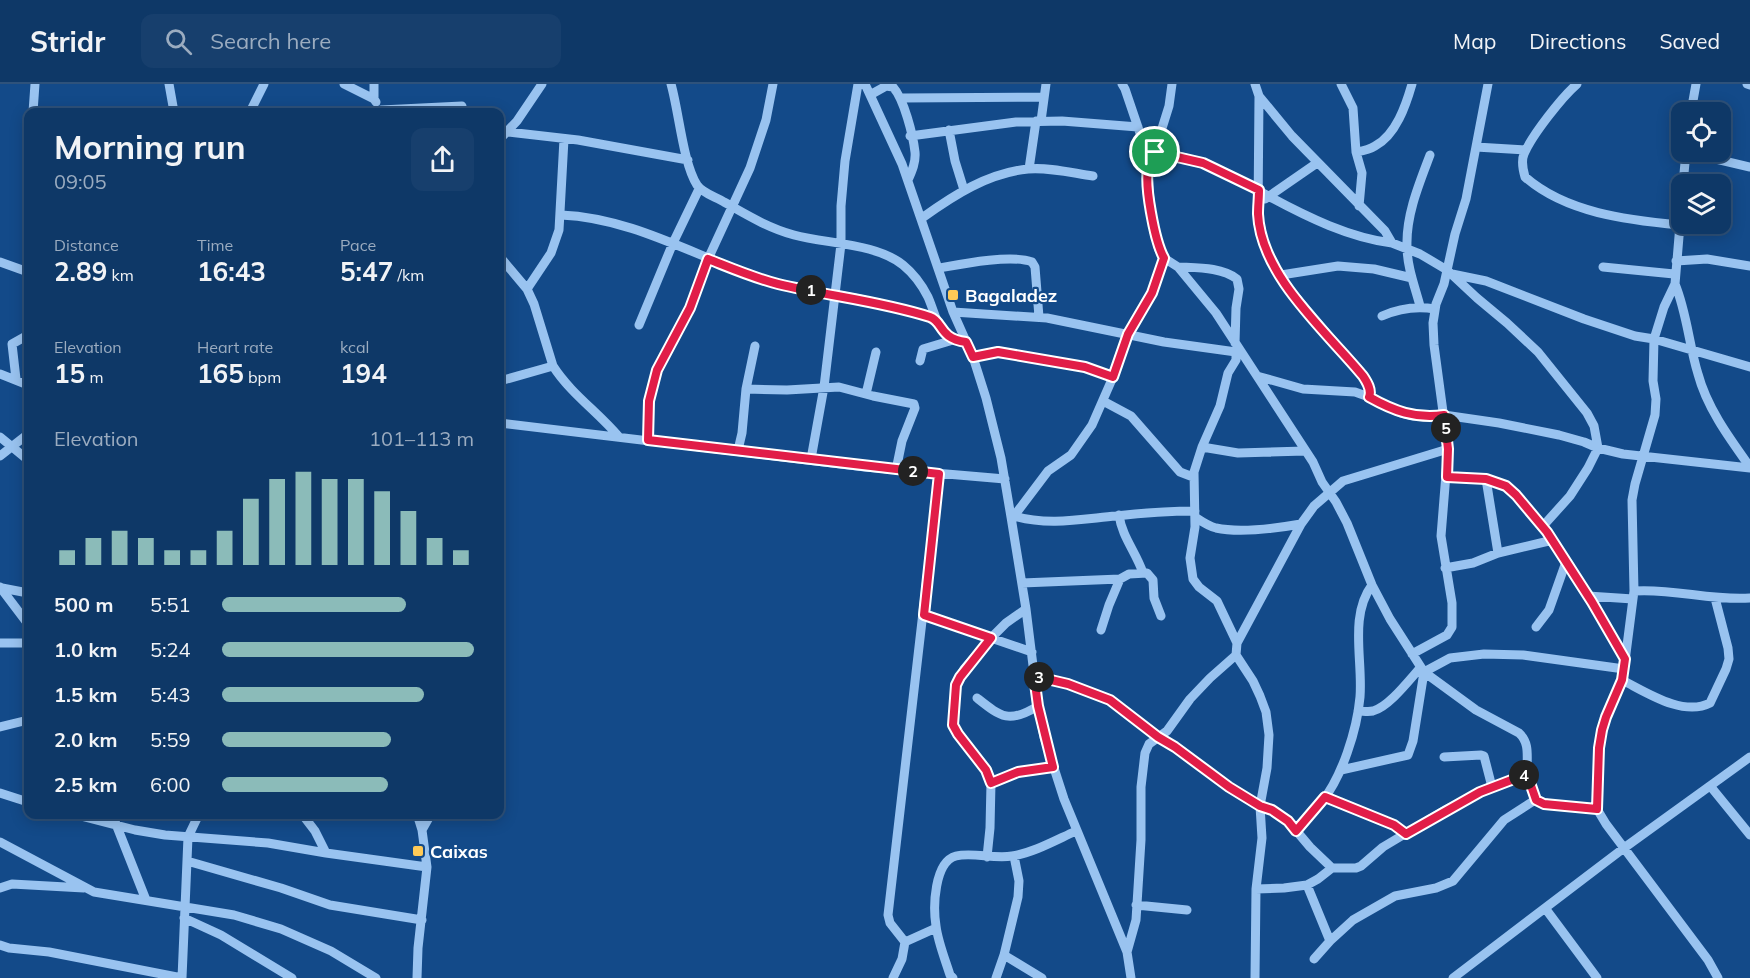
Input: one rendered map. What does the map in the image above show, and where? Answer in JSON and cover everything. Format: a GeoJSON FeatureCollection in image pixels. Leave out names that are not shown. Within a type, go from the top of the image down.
{"type":"FeatureCollection","features":[{"type":"Feature","properties":{"kind":"street"},"geometry":{"type":"LineString","coordinates":[[33,108],[34,84]]}},
{"type":"Feature","properties":{"kind":"street"},"geometry":{"type":"LineString","coordinates":[[169,84],[173,108]]}},
{"type":"Feature","properties":{"kind":"street"},"geometry":{"type":"LineString","coordinates":[[252,108],[264,84]]}},
{"type":"Feature","properties":{"kind":"street"},"geometry":{"type":"LineString","coordinates":[[344,84],[374,99],[380,108]]}},
{"type":"Feature","properties":{"kind":"street"},"geometry":{"type":"LineString","coordinates":[[374,84],[374,99]]}},
{"type":"Feature","properties":{"kind":"street"},"geometry":{"type":"LineString","coordinates":[[504,136],[517,121],[542,84]]}},
{"type":"Feature","properties":{"kind":"street"},"geometry":{"type":"LineString","coordinates":[[671,84],[688,160],[699,189],[774,228],[793,235],[875,252],[902,264],[923,287],[934,319],[946,335],[953,340]]}},
{"type":"Feature","properties":{"kind":"street"},"geometry":{"type":"LineString","coordinates":[[648,440],[649,401],[657,370],[690,308],[708,259],[750,168],[759,143],[773,84]]}},
{"type":"Feature","properties":{"kind":"street"},"geometry":{"type":"LineString","coordinates":[[811,459],[824,387],[841,244],[841,206],[845,161],[858,84]]}},
{"type":"Feature","properties":{"kind":"street"},"geometry":{"type":"LineString","coordinates":[[866,84],[908,180],[953,312],[973,357],[986,398],[1013,517],[1038,706],[1053,767],[1076,831],[1114,916],[1127,952],[1131,978]]}},
{"type":"Feature","properties":{"kind":"street"},"geometry":{"type":"LineString","coordinates":[[1029,169],[1046,84]]}},
{"type":"Feature","properties":{"kind":"street"},"geometry":{"type":"LineString","coordinates":[[1148,167],[1169,106],[1172,84]]}},
{"type":"Feature","properties":{"kind":"street"},"geometry":{"type":"LineString","coordinates":[[1255,84],[1259,96],[1258,204],[1264,244],[1281,275],[1305,309],[1363,376],[1371,394],[1369,397]]}},
{"type":"Feature","properties":{"kind":"street"},"geometry":{"type":"LineString","coordinates":[[1341,84],[1353,108],[1356,152],[1362,173],[1359,206]]}},
{"type":"Feature","properties":{"kind":"street"},"geometry":{"type":"LineString","coordinates":[[1356,152],[1376,146],[1385,138],[1401,116],[1412,84]]}},
{"type":"Feature","properties":{"kind":"street"},"geometry":{"type":"LineString","coordinates":[[1412,654],[1451,631],[1452,603],[1441,536],[1448,449],[1433,323],[1435,309],[1450,272],[1455,234],[1466,199],[1488,84]]}},
{"type":"Feature","properties":{"kind":"street"},"geometry":{"type":"LineString","coordinates":[[1577,84],[1555,108],[1523,155],[1522,166],[1525,177],[1560,200],[1619,218],[1671,224]]}},
{"type":"Feature","properties":{"kind":"street"},"geometry":{"type":"LineString","coordinates":[[1693,102],[1696,84]]}},
{"type":"Feature","properties":{"kind":"street"},"geometry":{"type":"LineString","coordinates":[[870,94],[886,86],[893,87],[902,98],[915,151],[908,180]]}},
{"type":"Feature","properties":{"kind":"street"},"geometry":{"type":"LineString","coordinates":[[1126,87],[1145,152],[1154,232],[1159,250],[1164,258],[1178,267],[1216,314],[1305,451],[1347,523],[1372,585],[1412,654],[1422,669],[1476,710],[1525,738],[1527,774],[1536,800],[1544,804],[1597,809]]}},
{"type":"Feature","properties":{"kind":"street"},"geometry":{"type":"LineString","coordinates":[[1259,96],[1317,163],[1385,231],[1392,243]]}},
{"type":"Feature","properties":{"kind":"street"},"geometry":{"type":"LineString","coordinates":[[902,98],[1044,97]]}},
{"type":"Feature","properties":{"kind":"street"},"geometry":{"type":"LineString","coordinates":[[430,108],[462,106]]}},
{"type":"Feature","properties":{"kind":"street"},"geometry":{"type":"LineString","coordinates":[[910,136],[1038,121],[1138,127]]}},
{"type":"Feature","properties":{"kind":"street"},"geometry":{"type":"LineString","coordinates":[[950,130],[955,160],[964,190]]}},
{"type":"Feature","properties":{"kind":"street"},"geometry":{"type":"LineString","coordinates":[[508,132],[688,160]]}},
{"type":"Feature","properties":{"kind":"street"},"geometry":{"type":"LineString","coordinates":[[527,289],[551,254],[559,230],[564,139]]}},
{"type":"Feature","properties":{"kind":"street"},"geometry":{"type":"LineString","coordinates":[[1476,147],[1526,150]]}},
{"type":"Feature","properties":{"kind":"street"},"geometry":{"type":"LineString","coordinates":[[1145,152],[1155,152],[1203,163],[1334,227],[1407,249],[1450,272],[1538,352],[1587,413],[1594,426],[1598,448],[1570,496],[1543,526]]}},
{"type":"Feature","properties":{"kind":"street"},"geometry":{"type":"LineString","coordinates":[[1684,174],[1686,152],[1750,167]]}},
{"type":"Feature","properties":{"kind":"street"},"geometry":{"type":"LineString","coordinates":[[1420,306],[1407,249],[1407,229],[1430,155]]}},
{"type":"Feature","properties":{"kind":"street"},"geometry":{"type":"LineString","coordinates":[[1258,204],[1317,163]]}},
{"type":"Feature","properties":{"kind":"street"},"geometry":{"type":"LineString","coordinates":[[922,218],[975,184],[1029,169],[1055,170],[1093,176]]}},
{"type":"Feature","properties":{"kind":"street"},"geometry":{"type":"LineString","coordinates":[[639,326],[673,243],[699,189]]}},
{"type":"Feature","properties":{"kind":"street"},"geometry":{"type":"LineString","coordinates":[[561,215],[601,220],[647,233],[708,259],[777,284],[834,294],[934,319]]}},
{"type":"Feature","properties":{"kind":"street"},"geometry":{"type":"LineString","coordinates":[[1679,234],[1674,274],[1675,285],[1680,297],[1698,376],[1709,402],[1750,467]]}},
{"type":"Feature","properties":{"kind":"street"},"geometry":{"type":"LineString","coordinates":[[1013,517],[1048,471],[1071,455],[1083,440],[1103,401],[1128,334],[1152,293],[1164,258]]}},
{"type":"Feature","properties":{"kind":"street"},"geometry":{"type":"LineString","coordinates":[[939,268],[1001,259],[1021,259],[1032,262],[1035,267],[1039,317]]}},
{"type":"Feature","properties":{"kind":"street"},"geometry":{"type":"LineString","coordinates":[[1676,261],[1707,259],[1750,266]]}},
{"type":"Feature","properties":{"kind":"street"},"geometry":{"type":"LineString","coordinates":[[0,262],[24,271]]}},
{"type":"Feature","properties":{"kind":"street"},"geometry":{"type":"LineString","coordinates":[[504,262],[527,289],[534,304],[553,366],[566,386],[619,437]]}},
{"type":"Feature","properties":{"kind":"street"},"geometry":{"type":"LineString","coordinates":[[1281,275],[1338,266],[1374,269],[1412,278]]}},
{"type":"Feature","properties":{"kind":"street"},"geometry":{"type":"LineString","coordinates":[[1178,267],[1207,269],[1230,274],[1237,279],[1239,289],[1236,360],[1228,373],[1220,406],[1202,447],[1193,477],[1195,514],[1190,558],[1193,579],[1199,587],[1217,600],[1237,643]]}},
{"type":"Feature","properties":{"kind":"street"},"geometry":{"type":"LineString","coordinates":[[1604,267],[1674,274]]}},
{"type":"Feature","properties":{"kind":"street"},"geometry":{"type":"LineString","coordinates":[[1450,272],[1486,281],[1635,336],[1692,349],[1750,367]]}},
{"type":"Feature","properties":{"kind":"street"},"geometry":{"type":"LineString","coordinates":[[1675,285],[1667,299],[1654,339],[1653,381],[1656,414],[1632,500],[1634,595],[1622,680],[1602,730],[1599,748],[1597,809],[1708,960],[1718,978]]}},
{"type":"Feature","properties":{"kind":"street"},"geometry":{"type":"LineString","coordinates":[[1382,316],[1420,306],[1435,309]]}},
{"type":"Feature","properties":{"kind":"street"},"geometry":{"type":"LineString","coordinates":[[953,312],[1039,317],[1164,342],[1237,348]]}},
{"type":"Feature","properties":{"kind":"street"},"geometry":{"type":"LineString","coordinates":[[16,380],[12,344],[24,337]]}},
{"type":"Feature","properties":{"kind":"street"},"geometry":{"type":"LineString","coordinates":[[920,361],[923,349],[953,340],[966,342]]}},
{"type":"Feature","properties":{"kind":"street"},"geometry":{"type":"LineString","coordinates":[[738,450],[746,389],[755,346]]}},
{"type":"Feature","properties":{"kind":"street"},"geometry":{"type":"LineString","coordinates":[[866,394],[876,352]]}},
{"type":"Feature","properties":{"kind":"street"},"geometry":{"type":"LineString","coordinates":[[973,357],[998,352],[1085,367],[1113,377]]}},
{"type":"Feature","properties":{"kind":"street"},"geometry":{"type":"LineString","coordinates":[[504,380],[553,366]]}},
{"type":"Feature","properties":{"kind":"street"},"geometry":{"type":"LineString","coordinates":[[0,374],[24,383]]}},
{"type":"Feature","properties":{"kind":"street"},"geometry":{"type":"LineString","coordinates":[[1257,376],[1303,389],[1344,391],[1369,397],[1401,413],[1423,417],[1444,415],[1512,425],[1584,442],[1598,448],[1644,456],[1750,467]]}},
{"type":"Feature","properties":{"kind":"street"},"geometry":{"type":"LineString","coordinates":[[746,389],[849,388],[914,404],[915,408],[902,441],[896,470]]}},
{"type":"Feature","properties":{"kind":"street"},"geometry":{"type":"LineString","coordinates":[[1103,401],[1131,416],[1180,471],[1193,477]]}},
{"type":"Feature","properties":{"kind":"street"},"geometry":{"type":"LineString","coordinates":[[504,423],[896,470],[1005,479]]}},
{"type":"Feature","properties":{"kind":"street"},"geometry":{"type":"LineString","coordinates":[[0,437],[24,457]]}},
{"type":"Feature","properties":{"kind":"street"},"geometry":{"type":"LineString","coordinates":[[0,456],[24,437]]}},
{"type":"Feature","properties":{"kind":"street"},"geometry":{"type":"LineString","coordinates":[[1202,447],[1238,453],[1305,451]]}},
{"type":"Feature","properties":{"kind":"street"},"geometry":{"type":"LineString","coordinates":[[1256,978],[1256,889],[1262,838],[1260,806],[1269,753],[1266,712],[1254,681],[1236,655],[1237,643],[1301,524],[1314,506],[1343,481],[1448,449]]}},
{"type":"Feature","properties":{"kind":"street"},"geometry":{"type":"LineString","coordinates":[[893,978],[902,959],[905,942],[890,923],[888,915],[939,474]]}},
{"type":"Feature","properties":{"kind":"street"},"geometry":{"type":"LineString","coordinates":[[1447,477],[1486,479],[1510,489],[1553,540],[1588,596],[1625,664]]}},
{"type":"Feature","properties":{"kind":"street"},"geometry":{"type":"LineString","coordinates":[[1486,479],[1498,554]]}},
{"type":"Feature","properties":{"kind":"street"},"geometry":{"type":"LineString","coordinates":[[1013,517],[1063,522],[1119,515],[1195,514],[1209,526],[1221,529],[1301,524]]}},
{"type":"Feature","properties":{"kind":"street"},"geometry":{"type":"LineString","coordinates":[[1119,515],[1120,527],[1143,573]]}},
{"type":"Feature","properties":{"kind":"street"},"geometry":{"type":"LineString","coordinates":[[1445,568],[1473,563],[1553,540]]}},
{"type":"Feature","properties":{"kind":"street"},"geometry":{"type":"LineString","coordinates":[[1536,627],[1549,610],[1566,562]]}},
{"type":"Feature","properties":{"kind":"street"},"geometry":{"type":"LineString","coordinates":[[1022,584],[1120,579],[1130,574],[1143,573],[1151,576],[1153,580],[1154,598],[1161,616]]}},
{"type":"Feature","properties":{"kind":"street"},"geometry":{"type":"LineString","coordinates":[[1101,630],[1120,579]]}},
{"type":"Feature","properties":{"kind":"street"},"geometry":{"type":"LineString","coordinates":[[1296,831],[1325,797],[1341,770],[1353,736],[1360,687],[1359,617],[1364,595],[1372,585]]}},
{"type":"Feature","properties":{"kind":"street"},"geometry":{"type":"LineString","coordinates":[[1,587],[24,592]]}},
{"type":"Feature","properties":{"kind":"street"},"geometry":{"type":"LineString","coordinates":[[1,587],[24,619]]}},
{"type":"Feature","properties":{"kind":"street"},"geometry":{"type":"LineString","coordinates":[[1588,596],[1672,591],[1715,598],[1750,598]]}},
{"type":"Feature","properties":{"kind":"street"},"geometry":{"type":"LineString","coordinates":[[1622,680],[1662,700],[1681,705],[1695,707],[1710,703],[1729,659],[1715,598]]}},
{"type":"Feature","properties":{"kind":"street"},"geometry":{"type":"LineString","coordinates":[[987,857],[991,783],[986,770],[953,725],[956,685],[991,638],[1006,623],[1026,609]]}},
{"type":"Feature","properties":{"kind":"street"},"geometry":{"type":"LineString","coordinates":[[924,615],[1032,652]]}},
{"type":"Feature","properties":{"kind":"street"},"geometry":{"type":"LineString","coordinates":[[0,643],[24,643]]}},
{"type":"Feature","properties":{"kind":"street"},"geometry":{"type":"LineString","coordinates":[[1127,952],[1136,920],[1143,765],[1149,744],[1175,722],[1190,699],[1236,655]]}},
{"type":"Feature","properties":{"kind":"street"},"geometry":{"type":"LineString","coordinates":[[1358,711],[1369,712],[1380,708],[1422,669],[1465,655],[1523,655],[1625,664]]}},
{"type":"Feature","properties":{"kind":"street"},"geometry":{"type":"LineString","coordinates":[[1341,770],[1408,755],[1413,741],[1422,669]]}},
{"type":"Feature","properties":{"kind":"street"},"geometry":{"type":"LineString","coordinates":[[1034,676],[1068,684],[1110,700],[1229,787],[1288,821],[1332,868]]}},
{"type":"Feature","properties":{"kind":"street"},"geometry":{"type":"LineString","coordinates":[[977,698],[996,713],[1007,717],[1028,712],[1038,706]]}},
{"type":"Feature","properties":{"kind":"street"},"geometry":{"type":"LineString","coordinates":[[0,727],[24,721]]}},
{"type":"Feature","properties":{"kind":"street"},"geometry":{"type":"LineString","coordinates":[[1444,757],[1484,756],[1492,787]]}},
{"type":"Feature","properties":{"kind":"street"},"geometry":{"type":"LineString","coordinates":[[1453,978],[1624,848],[1750,757]]}},
{"type":"Feature","properties":{"kind":"street"},"geometry":{"type":"LineString","coordinates":[[991,783],[1018,772],[1053,767]]}},
{"type":"Feature","properties":{"kind":"street"},"geometry":{"type":"LineString","coordinates":[[1256,889],[1307,885],[1332,868],[1361,866],[1383,847],[1445,810],[1492,787],[1527,774]]}},
{"type":"Feature","properties":{"kind":"street"},"geometry":{"type":"LineString","coordinates":[[1711,787],[1750,835]]}},
{"type":"Feature","properties":{"kind":"street"},"geometry":{"type":"LineString","coordinates":[[0,793],[24,801]]}},
{"type":"Feature","properties":{"kind":"street"},"geometry":{"type":"LineString","coordinates":[[1325,797],[1394,825],[1406,834]]}},
{"type":"Feature","properties":{"kind":"street"},"geometry":{"type":"LineString","coordinates":[[1314,959],[1353,920],[1395,896],[1436,888],[1453,881],[1499,825],[1536,800]]}},
{"type":"Feature","properties":{"kind":"street"},"geometry":{"type":"LineString","coordinates":[[113,819],[135,830],[188,837],[268,843],[428,867]]}},
{"type":"Feature","properties":{"kind":"street"},"geometry":{"type":"LineString","coordinates":[[113,819],[146,900]]}},
{"type":"Feature","properties":{"kind":"street"},"geometry":{"type":"LineString","coordinates":[[0,945],[61,954],[182,978],[188,837],[197,819]]}},
{"type":"Feature","properties":{"kind":"street"},"geometry":{"type":"LineString","coordinates":[[306,819],[326,853]]}},
{"type":"Feature","properties":{"kind":"street"},"geometry":{"type":"LineString","coordinates":[[417,978],[428,867],[419,819]]}},
{"type":"Feature","properties":{"kind":"street"},"geometry":{"type":"LineString","coordinates":[[422,830],[428,819]]}},
{"type":"Feature","properties":{"kind":"street"},"geometry":{"type":"LineString","coordinates":[[951,977],[936,928],[935,904],[943,864],[948,859],[961,855],[1014,856],[1076,831]]}},
{"type":"Feature","properties":{"kind":"street"},"geometry":{"type":"LineString","coordinates":[[0,842],[94,892],[234,915],[281,929],[331,951],[364,975],[376,978]]}},
{"type":"Feature","properties":{"kind":"street"},"geometry":{"type":"LineString","coordinates":[[996,978],[1004,956],[1018,897],[1019,881],[1014,856]]}},
{"type":"Feature","properties":{"kind":"street"},"geometry":{"type":"LineString","coordinates":[[187,861],[281,888],[330,905],[422,920]]}},
{"type":"Feature","properties":{"kind":"street"},"geometry":{"type":"LineString","coordinates":[[0,888],[12,884],[85,888]]}},
{"type":"Feature","properties":{"kind":"street"},"geometry":{"type":"LineString","coordinates":[[1307,885],[1330,941]]}},
{"type":"Feature","properties":{"kind":"street"},"geometry":{"type":"LineString","coordinates":[[1136,904],[1187,910]]}},
{"type":"Feature","properties":{"kind":"street"},"geometry":{"type":"LineString","coordinates":[[1545,908],[1597,978]]}},
{"type":"Feature","properties":{"kind":"street"},"geometry":{"type":"LineString","coordinates":[[184,918],[221,935],[292,978]]}},
{"type":"Feature","properties":{"kind":"street"},"geometry":{"type":"LineString","coordinates":[[905,942],[936,928]]}},
{"type":"Feature","properties":{"kind":"street"},"geometry":{"type":"LineString","coordinates":[[1004,956],[1042,978]]}},
{"type":"Feature","properties":{"kind":"place","name":"Bagaladez"},"geometry":{"type":"Point","coordinates":[953,295]}},
{"type":"Feature","properties":{"kind":"place","name":"Caixas"},"geometry":{"type":"Point","coordinates":[418,851]}},
{"type":"Feature","properties":{"kind":"route"},"geometry":{"type":"LineString","coordinates":[[1155,152],[1203,163],[1259,190],[1258,214],[1264,244],[1271,259],[1290,290],[1363,376],[1371,394],[1369,397],[1386,407],[1413,416],[1444,415],[1448,449],[1447,477],[1486,479],[1506,486],[1547,532],[1625,659],[1622,680],[1602,730],[1599,748],[1597,809],[1544,804],[1536,800],[1527,774],[1480,792],[1406,834],[1394,825],[1325,797],[1296,831],[1288,821],[1229,787],[1110,700],[1068,684],[1034,676],[1044,737],[1053,767],[1018,772],[991,783],[986,770],[953,725],[956,685],[964,669],[991,638],[924,615],[939,474],[648,440],[651,387],[657,370],[690,308],[708,259],[777,284],[854,298],[934,319],[946,335],[953,340],[966,342],[973,357],[998,352],[1085,367],[1113,377],[1128,334],[1152,293],[1164,258],[1154,232],[1149,192],[1148,167],[1155,152]]}}]}
